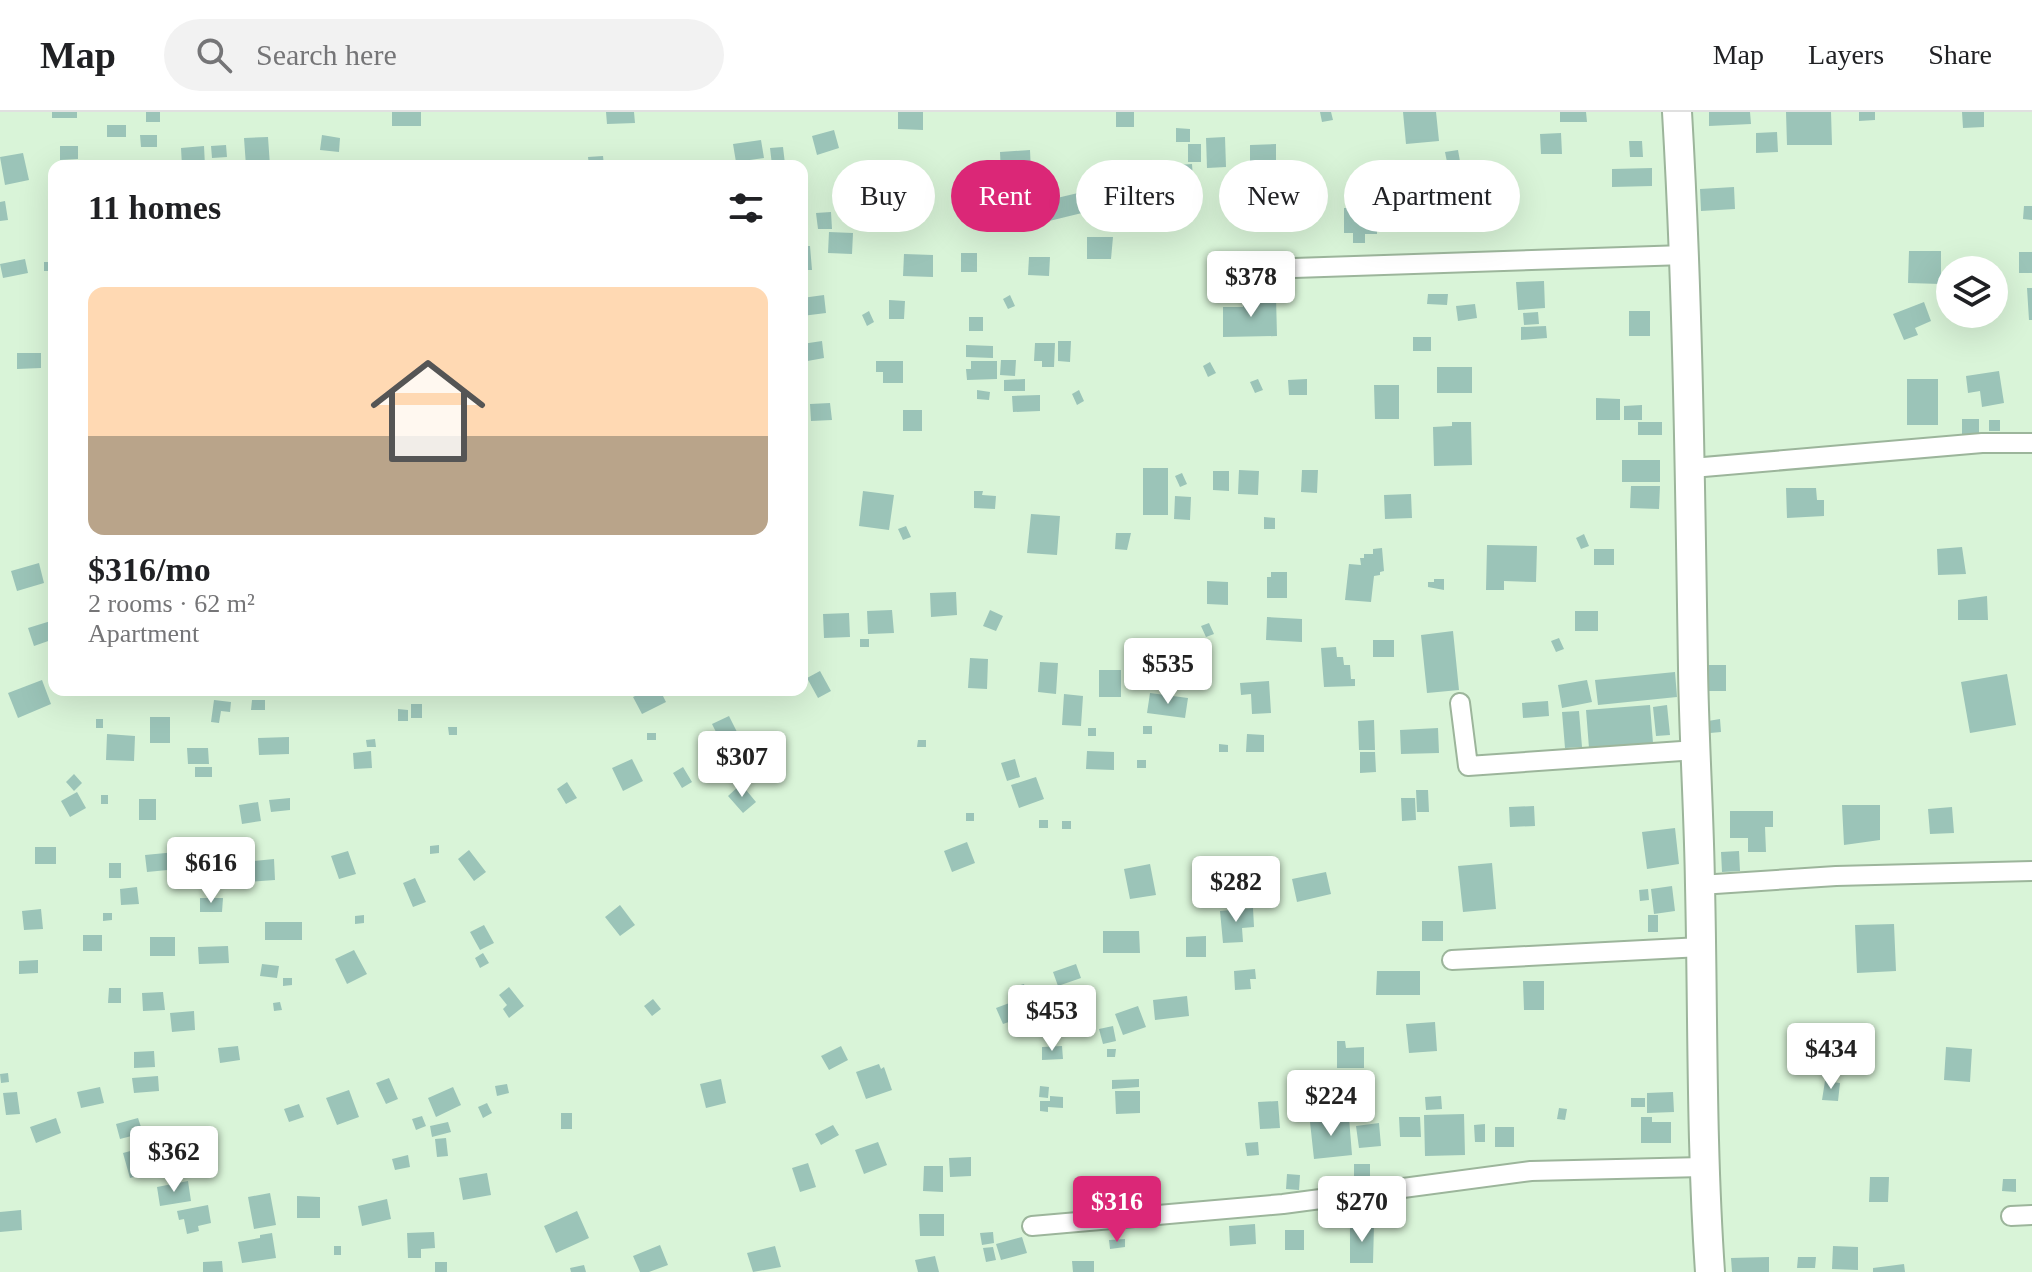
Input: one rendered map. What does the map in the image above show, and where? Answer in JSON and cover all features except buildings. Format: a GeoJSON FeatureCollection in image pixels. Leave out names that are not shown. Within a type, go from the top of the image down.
{"type":"FeatureCollection","features":[{"type":"Feature","properties":{"kind":"highway"},"geometry":{"type":"LineString","coordinates":[[1677,112],[1692,468],[1703,1167],[1710,1272]]}},
{"type":"Feature","properties":{"kind":"street"},"geometry":{"type":"LineString","coordinates":[[1294,268],[1685,255]]}},
{"type":"Feature","properties":{"kind":"street"},"geometry":{"type":"LineString","coordinates":[[1692,468],[1982,443],[2032,443]]}},
{"type":"Feature","properties":{"kind":"street"},"geometry":{"type":"LineString","coordinates":[[1460,703],[1468,766],[1696,750]]}},
{"type":"Feature","properties":{"kind":"street"},"geometry":{"type":"LineString","coordinates":[[1700,885],[1836,876],[2032,871]]}},
{"type":"Feature","properties":{"kind":"street"},"geometry":{"type":"LineString","coordinates":[[1452,960],[1701,947]]}},
{"type":"Feature","properties":{"kind":"street"},"geometry":{"type":"LineString","coordinates":[[1032,1226],[1283,1204],[1531,1171],[1703,1167]]}},
{"type":"Feature","properties":{"kind":"street"},"geometry":{"type":"LineString","coordinates":[[2011,1216],[2032,1215]]}}]}
